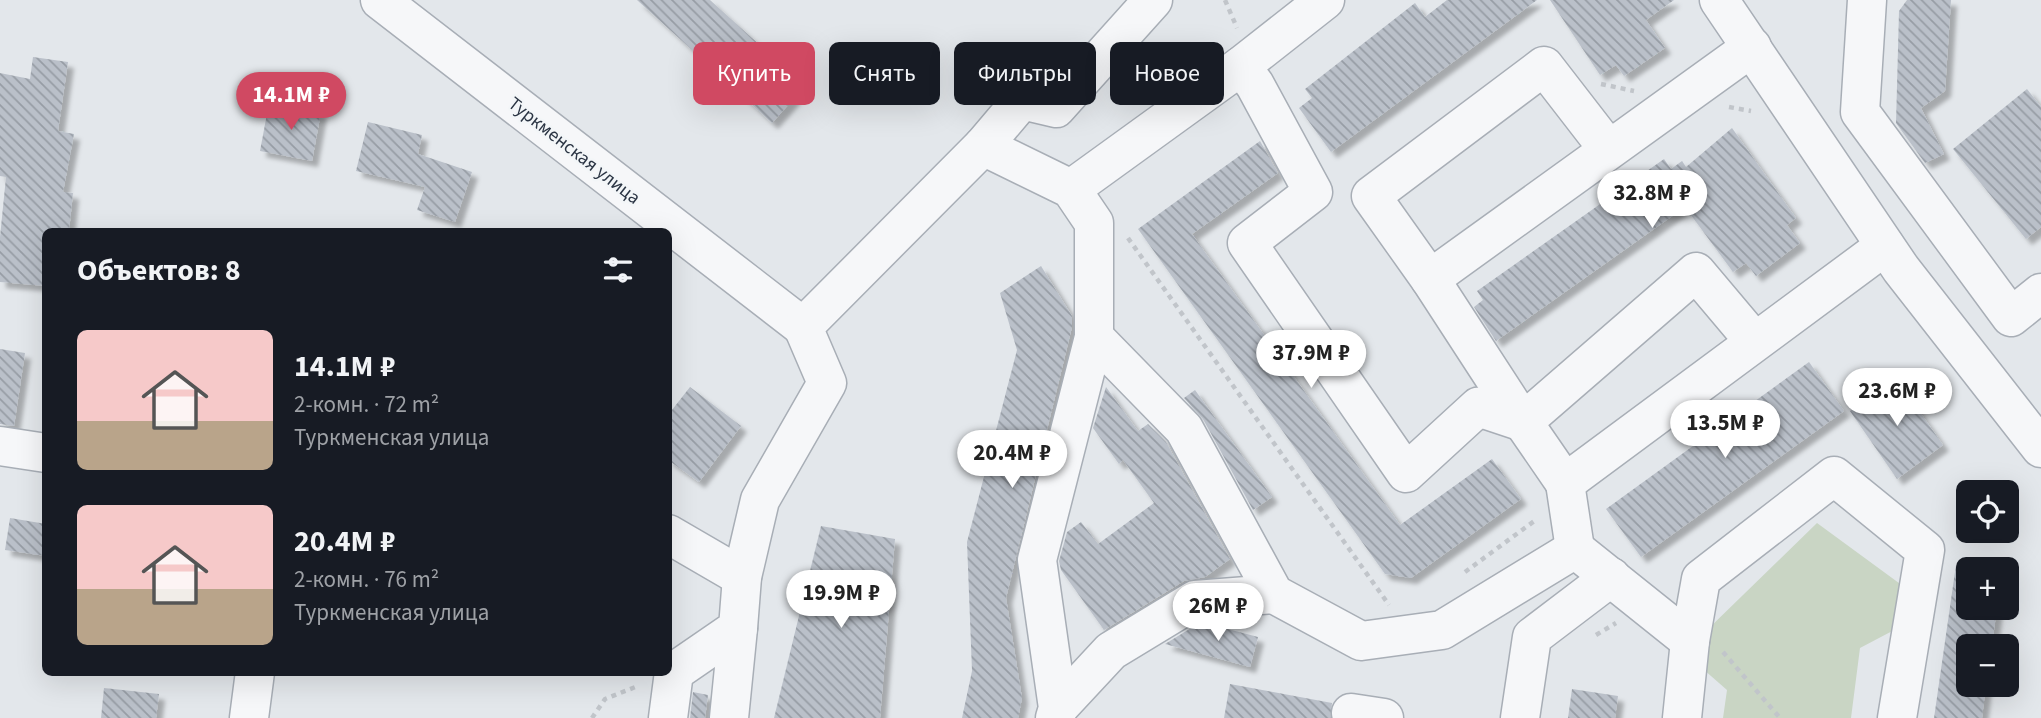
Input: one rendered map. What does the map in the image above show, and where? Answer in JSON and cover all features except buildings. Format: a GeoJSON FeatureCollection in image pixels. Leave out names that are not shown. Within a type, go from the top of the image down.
{"type":"FeatureCollection","features":[{"type":"Feature","properties":{"kind":"street","name":"Туркменская улица"},"geometry":{"type":"LineString","coordinates":[[380,0],[803,327]]}},
{"type":"Feature","properties":{"kind":"street"},"geometry":{"type":"LineString","coordinates":[[729,718],[742,577],[760,500],[827,383],[803,327],[983,146],[1022,100],[1056,108],[1153,0]]}},
{"type":"Feature","properties":{"kind":"street"},"geometry":{"type":"LineString","coordinates":[[1071,189],[1241,52],[1325,0]]}},
{"type":"Feature","properties":{"kind":"street"},"geometry":{"type":"LineString","coordinates":[[1719,0],[1885,246],[2041,448]]}},
{"type":"Feature","properties":{"kind":"street"},"geometry":{"type":"LineString","coordinates":[[1867,0],[1860,111],[2011,317],[2041,293]]}},
{"type":"Feature","properties":{"kind":"street"},"geometry":{"type":"LineString","coordinates":[[1430,279],[1752,47]]}},
{"type":"Feature","properties":{"kind":"street"},"geometry":{"type":"LineString","coordinates":[[1241,52],[1255,85],[1313,192]]}},
{"type":"Feature","properties":{"kind":"street"},"geometry":{"type":"LineString","coordinates":[[1523,422],[1478,407],[1406,473],[1248,243],[1313,192],[1371,196],[1544,66],[1609,150]]}},
{"type":"Feature","properties":{"kind":"street"},"geometry":{"type":"LineString","coordinates":[[983,146],[1071,189],[1094,223],[1094,337],[1037,560],[1056,713]]}},
{"type":"Feature","properties":{"kind":"street"},"geometry":{"type":"LineString","coordinates":[[1371,196],[1430,279],[1565,483],[1576,549],[1690,641]]}},
{"type":"Feature","properties":{"kind":"street"},"geometry":{"type":"LineString","coordinates":[[1565,483],[1885,246]]}},
{"type":"Feature","properties":{"kind":"street"},"geometry":{"type":"LineString","coordinates":[[1523,422],[1696,272],[1755,342]]}},
{"type":"Feature","properties":{"kind":"street"},"geometry":{"type":"LineString","coordinates":[[1094,337],[1184,429],[1274,594]]}},
{"type":"Feature","properties":{"kind":"street"},"geometry":{"type":"LineString","coordinates":[[0,446],[42,452]]}},
{"type":"Feature","properties":{"kind":"street"},"geometry":{"type":"LineString","coordinates":[[1682,718],[1690,641],[1701,579],[1834,476],[1925,550],[1897,718]]}},
{"type":"Feature","properties":{"kind":"street"},"geometry":{"type":"LineString","coordinates":[[672,536],[742,577]]}},
{"type":"Feature","properties":{"kind":"street"},"geometry":{"type":"LineString","coordinates":[[1056,713],[1111,651],[1195,600],[1274,594],[1361,641],[1442,630],[1576,549]]}},
{"type":"Feature","properties":{"kind":"street"},"geometry":{"type":"LineString","coordinates":[[1520,718],[1532,637],[1611,577]]}},
{"type":"Feature","properties":{"kind":"street"},"geometry":{"type":"LineString","coordinates":[[668,718],[674,672],[738,628]]}},
{"type":"Feature","properties":{"kind":"street"},"geometry":{"type":"LineString","coordinates":[[249,718],[254,676]]}},
{"type":"Feature","properties":{"kind":"path"},"geometry":{"type":"LineString","coordinates":[[1225,0],[1241,52]]}},
{"type":"Feature","properties":{"kind":"path"},"geometry":{"type":"LineString","coordinates":[[592,718],[606,699],[664,676]]}},
{"type":"Feature","properties":{"kind":"green space"},"geometry":{"type":"Polygon","coordinates":[[[1817,523],[1903,586],[1898,628],[1860,648],[1851,718],[1723,718],[1727,690],[1703,669],[1706,631],[1817,523]]]}}]}
